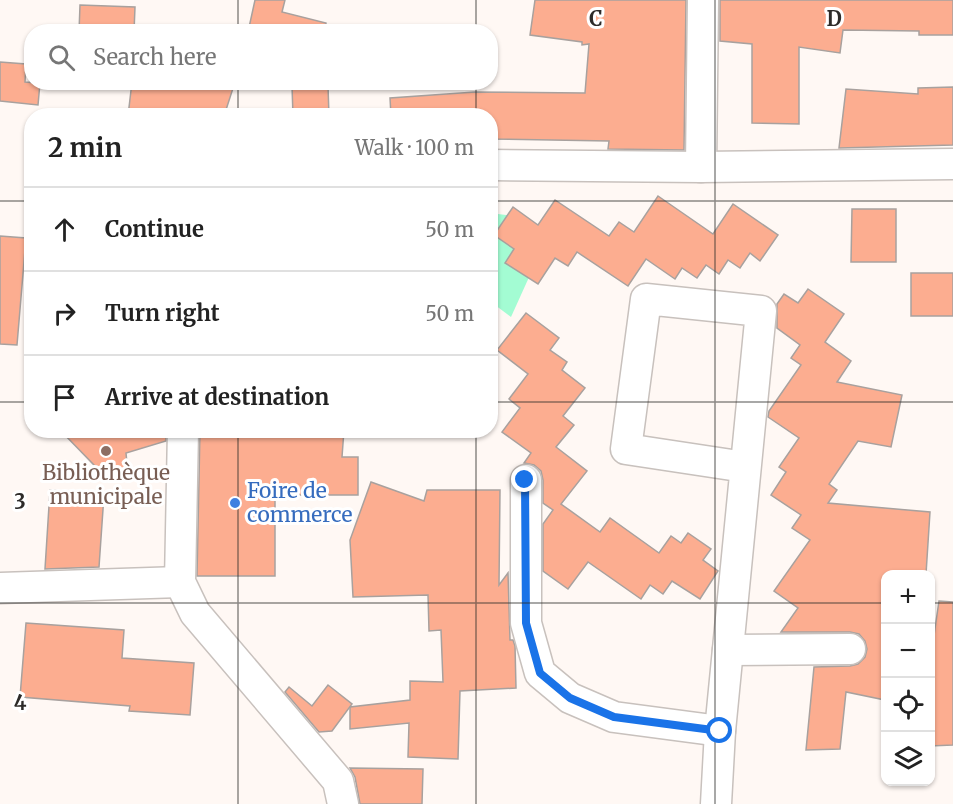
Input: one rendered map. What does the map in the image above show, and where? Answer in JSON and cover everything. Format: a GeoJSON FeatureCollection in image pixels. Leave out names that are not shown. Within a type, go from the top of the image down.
{"type":"FeatureCollection","features":[{"type":"Feature","properties":{"kind":"street"},"geometry":{"type":"LineString","coordinates":[[701,166],[703,0]]}},
{"type":"Feature","properties":{"kind":"street"},"geometry":{"type":"LineString","coordinates":[[498,165],[953,164]]}},
{"type":"Feature","properties":{"kind":"street"},"geometry":{"type":"LineString","coordinates":[[716,804],[720,731],[761,311],[646,299],[626,449],[745,467]]}},
{"type":"Feature","properties":{"kind":"street"},"geometry":{"type":"LineString","coordinates":[[183,438],[180,582],[195,613],[338,781],[343,804]]}},
{"type":"Feature","properties":{"kind":"street"},"geometry":{"type":"LineString","coordinates":[[525,480],[526,623],[540,673],[570,698],[614,717],[720,731]]}},
{"type":"Feature","properties":{"kind":"street"},"geometry":{"type":"LineString","coordinates":[[0,588],[180,582]]}},
{"type":"Feature","properties":{"kind":"street"},"geometry":{"type":"LineString","coordinates":[[728,650],[850,649]]}},
{"type":"Feature","properties":{"kind":"green space"},"geometry":{"type":"Polygon","coordinates":[[[498,214],[521,217],[530,275],[511,317],[498,307],[498,214]]]}},
{"type":"Feature","properties":{"kind":"building"},"geometry":{"type":"Polygon","coordinates":[[[255,0],[285,0],[282,12],[326,23],[326,24],[250,24],[255,0]]]}},
{"type":"Feature","properties":{"kind":"building"},"geometry":{"type":"Polygon","coordinates":[[[535,0],[686,0],[684,150],[608,149],[609,141],[498,139],[498,108],[391,108],[390,98],[475,92],[585,93],[589,44],[582,45],[582,42],[530,35],[535,0]]]}},
{"type":"Feature","properties":{"kind":"building"},"geometry":{"type":"Polygon","coordinates":[[[720,0],[953,0],[953,35],[919,35],[919,31],[843,30],[840,53],[799,47],[799,124],[752,123],[752,44],[720,41],[720,0]]]}},
{"type":"Feature","properties":{"kind":"building"},"geometry":{"type":"Polygon","coordinates":[[[80,5],[135,7],[134,24],[79,24],[80,5]]]}},
{"type":"Feature","properties":{"kind":"building"},"geometry":{"type":"Polygon","coordinates":[[[0,62],[24,64],[24,90],[39,90],[38,105],[0,101],[0,62]]]}},
{"type":"Feature","properties":{"kind":"building"},"geometry":{"type":"Polygon","coordinates":[[[953,87],[953,145],[839,148],[846,89],[918,94],[918,88],[953,87]]]}},
{"type":"Feature","properties":{"kind":"building"},"geometry":{"type":"Polygon","coordinates":[[[131,90],[232,90],[227,108],[129,108],[131,90]]]}},
{"type":"Feature","properties":{"kind":"building"},"geometry":{"type":"Polygon","coordinates":[[[292,90],[328,90],[329,108],[293,108],[292,90]]]}},
{"type":"Feature","properties":{"kind":"building"},"geometry":{"type":"Polygon","coordinates":[[[658,196],[713,234],[733,204],[778,235],[760,261],[750,253],[740,268],[728,260],[719,274],[706,265],[697,278],[682,268],[675,279],[646,259],[628,286],[577,252],[568,266],[555,258],[538,284],[505,263],[514,249],[498,238],[498,229],[513,207],[538,225],[555,200],[609,236],[619,222],[634,232],[658,196]]]}},
{"type":"Feature","properties":{"kind":"building"},"geometry":{"type":"Polygon","coordinates":[[[852,209],[896,209],[896,262],[851,262],[852,209]]]}},
{"type":"Feature","properties":{"kind":"building"},"geometry":{"type":"Polygon","coordinates":[[[0,236],[24,238],[17,345],[0,344],[0,236]]]}},
{"type":"Feature","properties":{"kind":"building"},"geometry":{"type":"Polygon","coordinates":[[[911,273],[953,273],[953,316],[911,316],[911,273]]]}},
{"type":"Feature","properties":{"kind":"building"},"geometry":{"type":"Polygon","coordinates":[[[808,289],[844,314],[825,342],[851,361],[837,382],[902,395],[891,447],[858,441],[829,484],[837,490],[828,503],[930,512],[926,570],[881,570],[881,699],[846,692],[840,749],[806,750],[814,667],[858,664],[865,657],[867,649],[865,641],[859,634],[850,632],[781,632],[798,608],[774,591],[810,540],[792,528],[801,515],[771,495],[786,472],[779,467],[799,438],[768,417],[769,411],[801,365],[791,358],[800,345],[777,328],[777,304],[784,294],[798,303],[808,289]]]}},
{"type":"Feature","properties":{"kind":"building"},"geometry":{"type":"Polygon","coordinates":[[[526,313],[559,338],[550,350],[567,362],[562,370],[585,388],[563,416],[574,425],[556,447],[587,471],[561,504],[600,532],[610,518],[659,553],[671,536],[681,543],[688,533],[711,549],[703,560],[718,571],[700,599],[672,581],[663,594],[650,585],[641,599],[588,562],[568,589],[543,571],[543,524],[553,510],[543,503],[541,471],[534,465],[524,463],[531,453],[502,432],[520,408],[509,399],[528,374],[498,349],[526,313]]]}},
{"type":"Feature","properties":{"kind":"building","name":"Bibliothèque municipale"},"geometry":{"type":"Polygon","coordinates":[[[68,438],[166,438],[166,441],[126,453],[128,474],[95,466],[68,438]]]}},
{"type":"Feature","properties":{"kind":"building","name":"Foire de commerce"},"geometry":{"type":"Polygon","coordinates":[[[200,438],[343,438],[342,457],[358,457],[358,495],[275,495],[275,576],[197,576],[200,438]]]}},
{"type":"Feature","properties":{"kind":"building"},"geometry":{"type":"Polygon","coordinates":[[[371,482],[424,501],[427,490],[500,490],[499,585],[508,573],[510,640],[513,640],[515,646],[516,688],[460,691],[458,759],[408,757],[409,723],[350,729],[350,707],[410,700],[410,681],[443,682],[441,630],[429,631],[428,595],[353,597],[350,540],[371,482]]]}},
{"type":"Feature","properties":{"kind":"building"},"geometry":{"type":"Polygon","coordinates":[[[50,490],[104,495],[99,567],[45,569],[50,490]]]}},
{"type":"Feature","properties":{"kind":"building"},"geometry":{"type":"Polygon","coordinates":[[[939,601],[953,602],[953,745],[935,746],[935,629],[939,601]]]}},
{"type":"Feature","properties":{"kind":"building"},"geometry":{"type":"Polygon","coordinates":[[[26,623],[124,630],[122,658],[194,663],[190,715],[129,711],[130,706],[20,697],[26,623]]]}},
{"type":"Feature","properties":{"kind":"building"},"geometry":{"type":"Polygon","coordinates":[[[328,685],[352,704],[332,731],[319,732],[285,692],[289,687],[312,706],[328,685]]]}},
{"type":"Feature","properties":{"kind":"building"},"geometry":{"type":"Polygon","coordinates":[[[350,768],[423,769],[422,804],[360,804],[355,777],[350,768]]]}},
{"type":"Feature","properties":{"kind":"place","name":"Bibliothèque municipale"},"geometry":{"type":"Point","coordinates":[106,451]}},
{"type":"Feature","properties":{"kind":"place","name":"Foire de commerce"},"geometry":{"type":"Point","coordinates":[235,503]}},
{"type":"Feature","properties":{"kind":"route"},"geometry":{"type":"LineString","coordinates":[[525,480],[526,623],[540,673],[570,698],[614,717],[720,731]]}}]}
